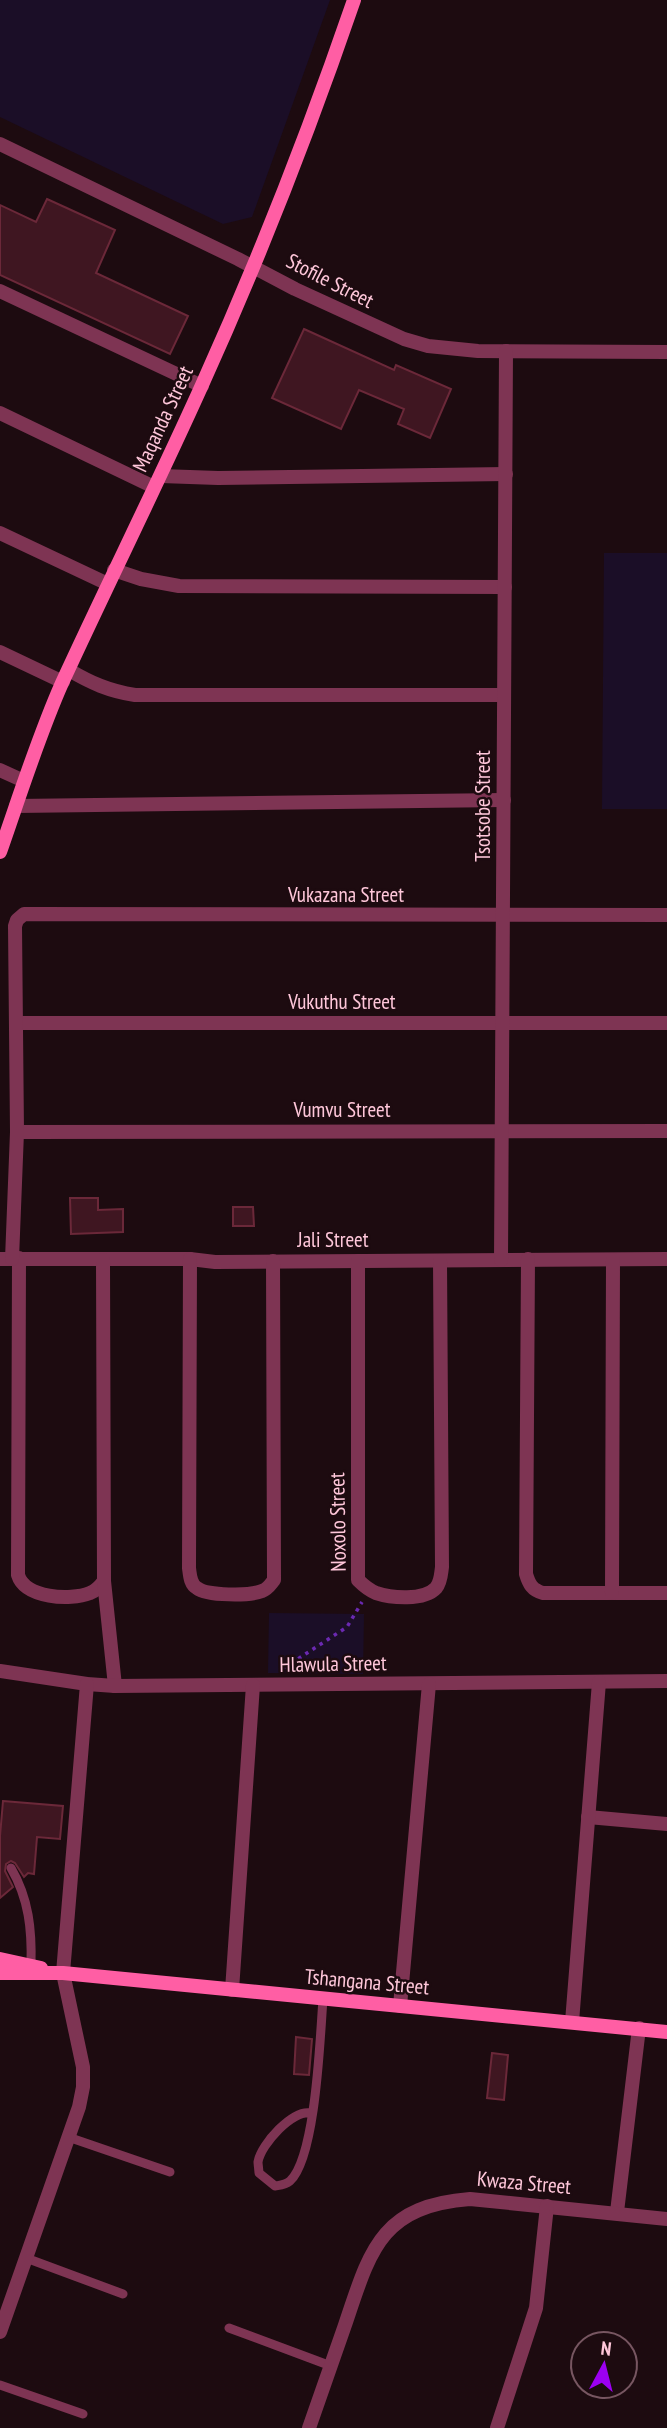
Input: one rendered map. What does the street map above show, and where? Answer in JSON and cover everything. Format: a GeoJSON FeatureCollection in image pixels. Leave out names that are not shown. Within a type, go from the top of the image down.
{"type":"FeatureCollection","features":[{"type":"Feature","properties":{"kind":"street","name":"Maqanda Street"},"geometry":{"type":"LineString","coordinates":[[0,852],[24,781],[66,676],[202,386],[254,267],[329,74],[354,0]]}},
{"type":"Feature","properties":{"kind":"street","name":"Stofile Street"},"geometry":{"type":"LineString","coordinates":[[0,144],[404,339],[429,346],[506,351],[667,352]]}},
{"type":"Feature","properties":{"kind":"street"},"geometry":{"type":"LineString","coordinates":[[0,291],[202,386]]}},
{"type":"Feature","properties":{"kind":"street","name":"Tsotsobe Street"},"geometry":{"type":"LineString","coordinates":[[501,1260],[506,351]]}},
{"type":"Feature","properties":{"kind":"street"},"geometry":{"type":"LineString","coordinates":[[0,412],[158,481],[506,474]]}},
{"type":"Feature","properties":{"kind":"street"},"geometry":{"type":"LineString","coordinates":[[0,533],[111,577],[179,586],[505,587]]}},
{"type":"Feature","properties":{"kind":"street"},"geometry":{"type":"LineString","coordinates":[[0,652],[110,691],[135,695],[503,695]]}},
{"type":"Feature","properties":{"kind":"street"},"geometry":{"type":"LineString","coordinates":[[0,770],[24,781]]}},
{"type":"Feature","properties":{"kind":"street"},"geometry":{"type":"LineString","coordinates":[[16,806],[504,800]]}},
{"type":"Feature","properties":{"kind":"street","name":"Vukazana Street"},"geometry":{"type":"LineString","coordinates":[[16,1023],[15,926],[24,914],[503,917],[667,915]]}},
{"type":"Feature","properties":{"kind":"street"},"geometry":{"type":"LineString","coordinates":[[16,1023],[17,1132],[10,1259],[20,1580],[36,1593],[63,1596],[90,1593],[104,1581]]}},
{"type":"Feature","properties":{"kind":"street","name":"Vukuthu Street"},"geometry":{"type":"LineString","coordinates":[[16,1023],[667,1023]]}},
{"type":"Feature","properties":{"kind":"street","name":"Vumvu Street"},"geometry":{"type":"LineString","coordinates":[[17,1132],[667,1131]]}},
{"type":"Feature","properties":{"kind":"street","name":"Jali Street"},"geometry":{"type":"LineString","coordinates":[[10,1259],[667,1259]]}},
{"type":"Feature","properties":{"kind":"street"},"geometry":{"type":"LineString","coordinates":[[190,1259],[189,1568],[197,1589],[219,1594],[256,1593],[268,1588],[274,1580],[273,1261]]}},
{"type":"Feature","properties":{"kind":"street"},"geometry":{"type":"LineString","coordinates":[[527,1259],[526,1574],[532,1588],[542,1593],[667,1593]]}},
{"type":"Feature","properties":{"kind":"street"},"geometry":{"type":"LineString","coordinates":[[612,1593],[613,1259]]}},
{"type":"Feature","properties":{"kind":"street"},"geometry":{"type":"LineString","coordinates":[[103,1260],[104,1581],[115,1686]]}},
{"type":"Feature","properties":{"kind":"street","name":"Noxolo Street"},"geometry":{"type":"LineString","coordinates":[[358,1261],[358,1580],[369,1590],[386,1595],[421,1596],[433,1591],[441,1578],[440,1261]]}},
{"type":"Feature","properties":{"kind":"street","name":"Hlawula Street"},"geometry":{"type":"LineString","coordinates":[[0,1671],[87,1685],[115,1686],[667,1681]]}},
{"type":"Feature","properties":{"kind":"street"},"geometry":{"type":"LineString","coordinates":[[572,2022],[599,1682]]}},
{"type":"Feature","properties":{"kind":"street"},"geometry":{"type":"LineString","coordinates":[[0,2332],[79,2107],[84,2076],[63,1973],[87,1685]]}},
{"type":"Feature","properties":{"kind":"street"},"geometry":{"type":"LineString","coordinates":[[232,1990],[253,1685]]}},
{"type":"Feature","properties":{"kind":"street"},"geometry":{"type":"LineString","coordinates":[[400,2006],[429,1685]]}},
{"type":"Feature","properties":{"kind":"street"},"geometry":{"type":"LineString","coordinates":[[588,1818],[667,1824]]}},
{"type":"Feature","properties":{"kind":"street","name":"Tshangana Street"},"geometry":{"type":"LineString","coordinates":[[0,1959],[63,1973]]}},
{"type":"Feature","properties":{"kind":"street","name":"Tshangana Street"},"geometry":{"type":"LineString","coordinates":[[0,1973],[63,1973],[667,2032]]}},
{"type":"Feature","properties":{"kind":"street"},"geometry":{"type":"LineString","coordinates":[[617,2212],[639,2028]]}},
{"type":"Feature","properties":{"kind":"street","name":"Kwaza Street"},"geometry":{"type":"LineString","coordinates":[[309,2428],[368,2259],[385,2234],[410,2214],[425,2207],[470,2199],[667,2219]]}},
{"type":"Feature","properties":{"kind":"street"},"geometry":{"type":"LineString","coordinates":[[497,2428],[536,2308],[547,2206]]}},
{"type":"Feature","properties":{"kind":"lane"},"geometry":{"type":"LineString","coordinates":[[11,1868],[28,1906],[32,1932],[31,1965]]}},
{"type":"Feature","properties":{"kind":"lane"},"geometry":{"type":"LineString","coordinates":[[311,2113],[300,2113],[279,2130],[261,2155],[259,2173],[275,2186],[285,2185],[292,2179],[313,2122],[311,2113],[316,2091],[323,1999]]}},
{"type":"Feature","properties":{"kind":"lane"},"geometry":{"type":"LineString","coordinates":[[68,2137],[170,2172]]}},
{"type":"Feature","properties":{"kind":"lane"},"geometry":{"type":"LineString","coordinates":[[26,2258],[123,2294]]}},
{"type":"Feature","properties":{"kind":"lane"},"geometry":{"type":"LineString","coordinates":[[229,2328],[331,2366]]}},
{"type":"Feature","properties":{"kind":"lane"},"geometry":{"type":"LineString","coordinates":[[0,2385],[83,2414]]}},
{"type":"Feature","properties":{"kind":"path"},"geometry":{"type":"LineString","coordinates":[[270,1685],[276,1673],[347,1626],[369,1590]]}},
{"type":"Feature","properties":{"kind":"shaded area"},"geometry":{"type":"Polygon","coordinates":[[[0,0],[330,0],[252,217],[223,224],[0,117],[0,0]]]}},
{"type":"Feature","properties":{"kind":"shaded area"},"geometry":{"type":"Polygon","coordinates":[[[604,553],[667,553],[667,809],[602,809],[604,553]]]}},
{"type":"Feature","properties":{"kind":"shaded area"},"geometry":{"type":"Polygon","coordinates":[[[269,1613],[364,1614],[363,1674],[268,1673],[269,1613]]]}},
{"type":"Feature","properties":{"kind":"building"},"geometry":{"type":"Polygon","coordinates":[[[47,199],[115,230],[96,273],[188,316],[170,354],[0,275],[0,205],[36,222],[47,199]]]}},
{"type":"Feature","properties":{"kind":"building"},"geometry":{"type":"Polygon","coordinates":[[[304,329],[394,370],[396,365],[451,389],[430,438],[398,424],[404,409],[359,390],[341,429],[272,398],[304,329]]]}},
{"type":"Feature","properties":{"kind":"building"},"geometry":{"type":"Polygon","coordinates":[[[70,1198],[98,1198],[98,1210],[123,1209],[123,1232],[71,1234],[70,1198]]]}},
{"type":"Feature","properties":{"kind":"building"},"geometry":{"type":"Polygon","coordinates":[[[233,1207],[253,1207],[254,1226],[233,1226],[233,1207]]]}},
{"type":"Feature","properties":{"kind":"building"},"geometry":{"type":"Polygon","coordinates":[[[3,1801],[63,1806],[60,1839],[37,1837],[34,1874],[28,1873],[24,1877],[15,1863],[11,1861],[6,1864],[5,1871],[13,1887],[0,1898],[0,1836],[3,1801]]]}},
{"type":"Feature","properties":{"kind":"building"},"geometry":{"type":"Polygon","coordinates":[[[296,2037],[312,2039],[309,2075],[294,2074],[296,2037]]]}},
{"type":"Feature","properties":{"kind":"building"},"geometry":{"type":"Polygon","coordinates":[[[492,2053],[508,2055],[504,2100],[487,2098],[492,2053]]]}}]}
